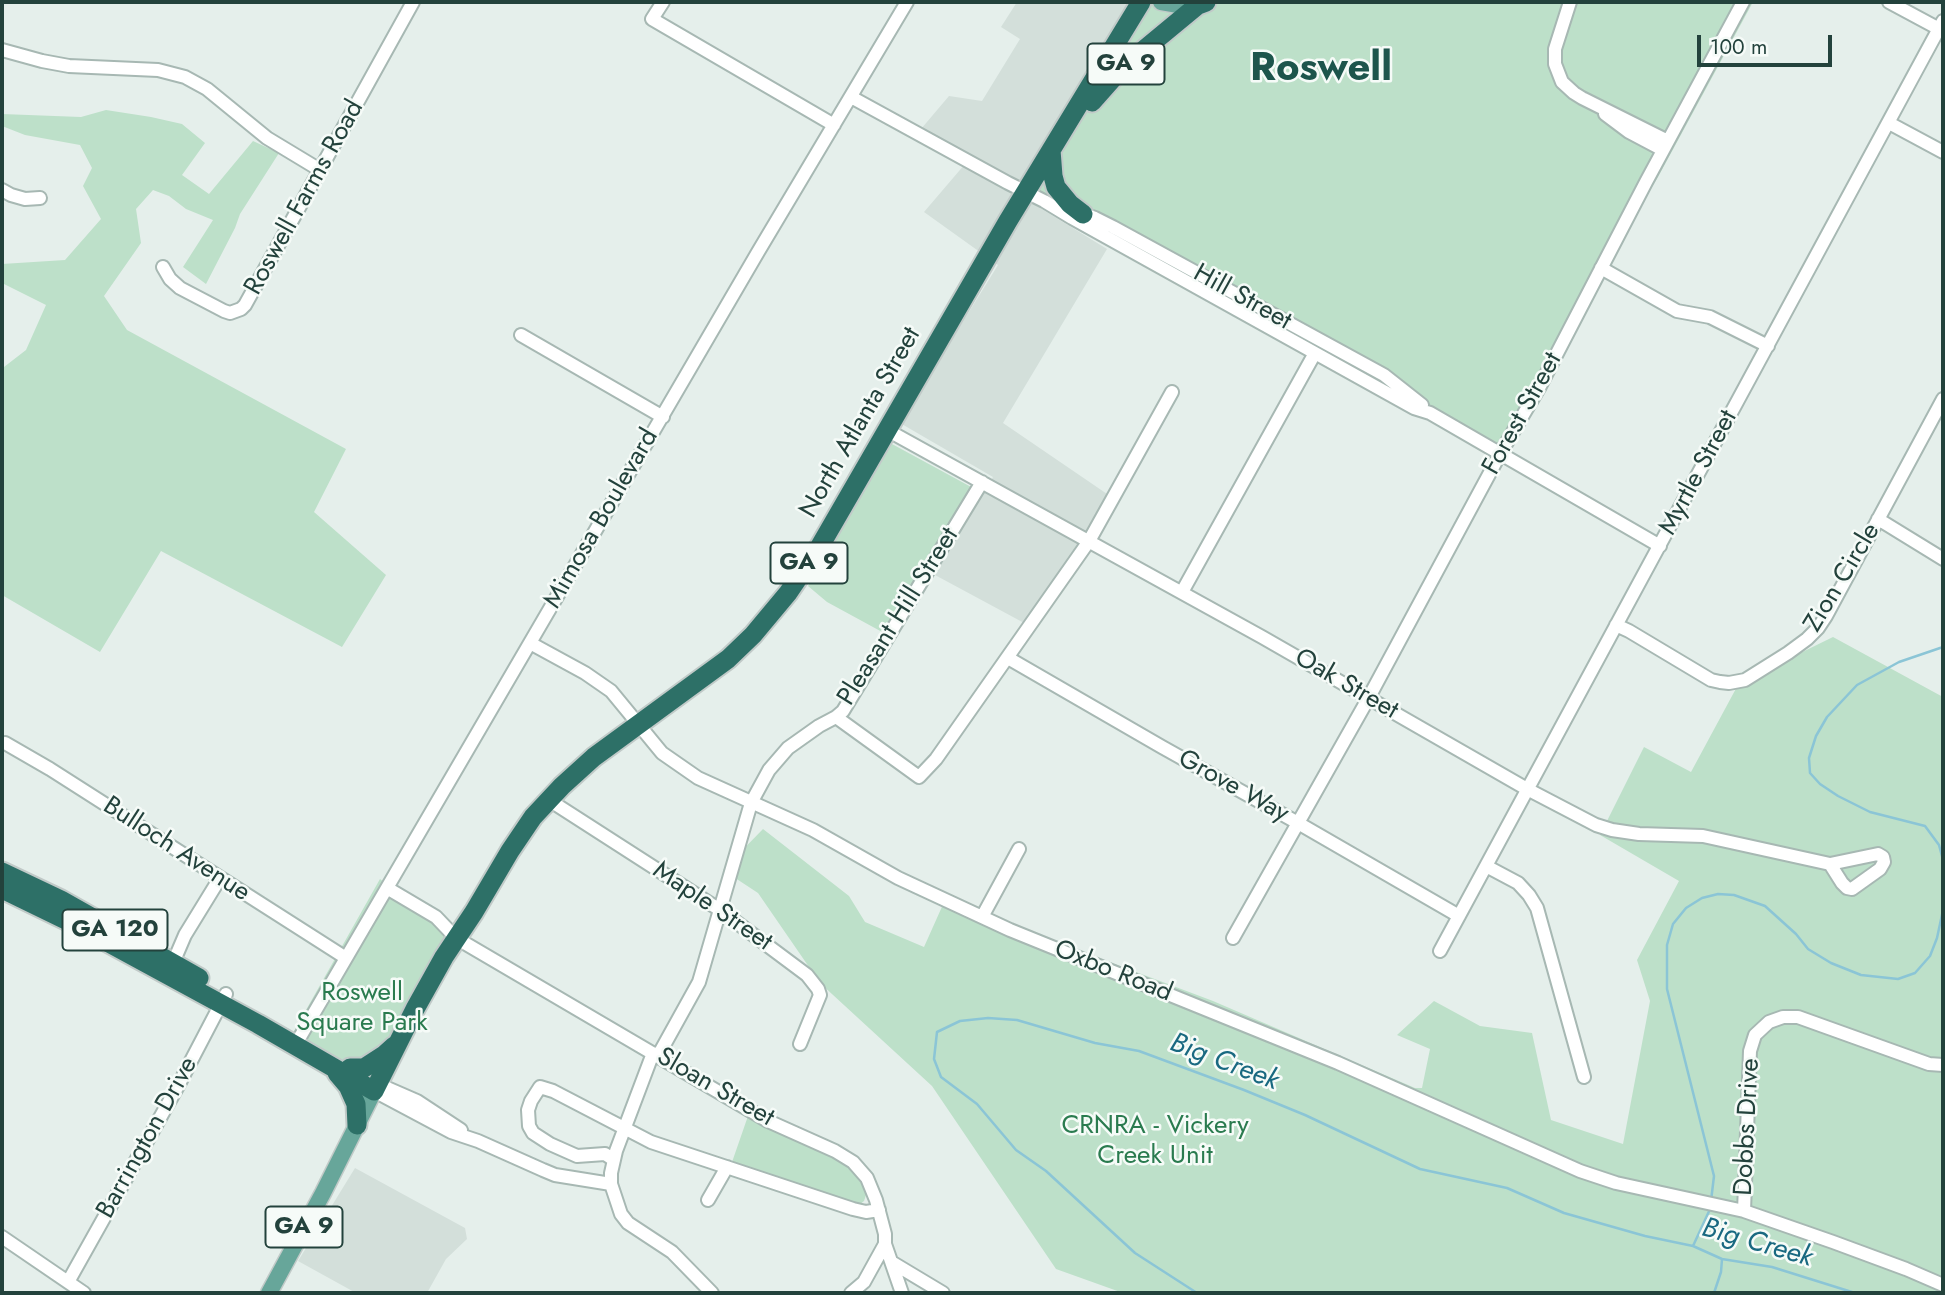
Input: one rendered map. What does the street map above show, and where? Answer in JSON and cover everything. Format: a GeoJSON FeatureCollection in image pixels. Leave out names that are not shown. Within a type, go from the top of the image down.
{"type":"FeatureCollection","features":[{"type":"Feature","properties":{"kind":"highway","name":"North Atlanta Street"},"geometry":{"type":"LineString","coordinates":[[376,1088],[426,988],[456,938],[521,834],[549,800],[594,757],[728,659],[777,608],[809,563],[1026,192],[1141,2]]}},
{"type":"Feature","properties":{"kind":"highway","name":"GA 9"},"geometry":{"type":"LineString","coordinates":[[1055,145],[1123,67],[1202,3]]}},
{"type":"Feature","properties":{"kind":"highway"},"geometry":{"type":"LineString","coordinates":[[1055,145],[1053,176],[1056,187],[1070,204],[1083,214]]}},
{"type":"Feature","properties":{"kind":"highway","name":"GA 120"},"geometry":{"type":"LineString","coordinates":[[2,872],[61,900],[173,963],[223,999],[326,1063],[376,1088]]}},
{"type":"Feature","properties":{"kind":"highway","name":"GA 120"},"geometry":{"type":"LineString","coordinates":[[2,889],[300,1037],[350,1068]]}},
{"type":"Feature","properties":{"kind":"highway"},"geometry":{"type":"LineString","coordinates":[[350,1068],[364,1068],[399,1041]]}},
{"type":"Feature","properties":{"kind":"highway"},"geometry":{"type":"LineString","coordinates":[[326,1063],[342,1078],[351,1092],[356,1104],[357,1125]]}},
{"type":"Feature","properties":{"kind":"highway"},"geometry":{"type":"LineString","coordinates":[[350,1068],[376,1088]]}},
{"type":"Feature","properties":{"kind":"main road"},"geometry":{"type":"LineString","coordinates":[[1161,2],[1184,6],[1202,3]]}},
{"type":"Feature","properties":{"kind":"main road","name":"GA 9"},"geometry":{"type":"LineString","coordinates":[[269,1293],[376,1088]]}},
{"type":"Feature","properties":{"kind":"street","name":"Roswell Farms Road"},"geometry":{"type":"LineString","coordinates":[[163,267],[170,279],[180,288],[225,311],[236,312],[241,309],[413,2]]}},
{"type":"Feature","properties":{"kind":"street"},"geometry":{"type":"LineString","coordinates":[[663,2],[652,19],[834,125]]}},
{"type":"Feature","properties":{"kind":"street","name":"Mimosa Boulevard"},"geometry":{"type":"LineString","coordinates":[[300,1037],[907,2]]}},
{"type":"Feature","properties":{"kind":"street"},"geometry":{"type":"LineString","coordinates":[[1570,2],[1555,49],[1557,70],[1566,87],[1615,113],[1665,146]]}},
{"type":"Feature","properties":{"kind":"street","name":"Forest Street"},"geometry":{"type":"LineString","coordinates":[[1233,938],[1539,388],[1743,2]]}},
{"type":"Feature","properties":{"kind":"street"},"geometry":{"type":"LineString","coordinates":[[1889,2],[1942,27]]}},
{"type":"Feature","properties":{"kind":"street","name":"Myrtle Street"},"geometry":{"type":"LineString","coordinates":[[1440,951],[1942,27]]}},
{"type":"Feature","properties":{"kind":"street"},"geometry":{"type":"LineString","coordinates":[[2,50],[69,66],[158,70],[185,77],[207,89],[267,138],[320,170]]}},
{"type":"Feature","properties":{"kind":"street","name":"Hill Street"},"geometry":{"type":"LineString","coordinates":[[851,97],[1044,201],[1415,408],[1430,413],[1660,545]]}},
{"type":"Feature","properties":{"kind":"street"},"geometry":{"type":"LineString","coordinates":[[1888,123],[1943,152]]}},
{"type":"Feature","properties":{"kind":"street"},"geometry":{"type":"LineString","coordinates":[[2,190],[25,199],[40,198]]}},
{"type":"Feature","properties":{"kind":"street","name":"Hill Street"},"geometry":{"type":"LineString","coordinates":[[1044,201],[1113,227],[1384,375],[1430,413]]}},
{"type":"Feature","properties":{"kind":"street"},"geometry":{"type":"LineString","coordinates":[[1601,268],[1676,311],[1710,317],[1768,346]]}},
{"type":"Feature","properties":{"kind":"street"},"geometry":{"type":"LineString","coordinates":[[521,335],[663,417]]}},
{"type":"Feature","properties":{"kind":"street"},"geometry":{"type":"LineString","coordinates":[[1182,592],[1315,353]]}},
{"type":"Feature","properties":{"kind":"street"},"geometry":{"type":"LineString","coordinates":[[836,717],[919,777],[930,766],[1008,658],[1089,541],[1172,392]]}},
{"type":"Feature","properties":{"kind":"street","name":"Zion Circle"},"geometry":{"type":"LineString","coordinates":[[1616,625],[1711,680],[1729,683],[1745,680],[1788,653],[1818,628],[1943,399]]}},
{"type":"Feature","properties":{"kind":"street","name":"Oak Street"},"geometry":{"type":"LineString","coordinates":[[887,430],[1182,592],[1527,789],[1596,825],[1639,834],[1703,836],[1830,864]]}},
{"type":"Feature","properties":{"kind":"street","name":"Pleasant Hill Street"},"geometry":{"type":"LineString","coordinates":[[611,1184],[614,1160],[625,1128],[656,1054],[699,982],[751,803],[769,769],[788,748],[843,710],[982,482]]}},
{"type":"Feature","properties":{"kind":"street"},"geometry":{"type":"LineString","coordinates":[[1878,519],[1943,559]]}},
{"type":"Feature","properties":{"kind":"street","name":"Oxbo Road"},"geometry":{"type":"LineString","coordinates":[[530,643],[585,673],[611,691],[656,746],[698,779],[813,830],[898,878],[1021,935],[1338,1063],[1580,1171],[1616,1183],[1744,1211],[1906,1269],[1943,1285]]}},
{"type":"Feature","properties":{"kind":"street","name":"Grove Way"},"geometry":{"type":"LineString","coordinates":[[1008,658],[1459,916]]}},
{"type":"Feature","properties":{"kind":"street","name":"Bulloch Avenue"},"geometry":{"type":"LineString","coordinates":[[5,743],[346,958]]}},
{"type":"Feature","properties":{"kind":"street","name":"Maple Street"},"geometry":{"type":"LineString","coordinates":[[549,800],[720,910],[800,969],[820,995],[800,1044]]}},
{"type":"Feature","properties":{"kind":"street"},"geometry":{"type":"LineString","coordinates":[[982,917],[1019,849]]}},
{"type":"Feature","properties":{"kind":"street"},"geometry":{"type":"LineString","coordinates":[[1486,866],[1517,883],[1537,908],[1584,1077]]}},
{"type":"Feature","properties":{"kind":"street"},"geometry":{"type":"LineString","coordinates":[[173,963],[185,935],[220,878]]}},
{"type":"Feature","properties":{"kind":"street","name":"Sloan Street"},"geometry":{"type":"LineString","coordinates":[[387,888],[436,917],[456,938],[748,1110],[853,1162],[867,1178],[879,1210],[885,1244],[902,1293]]}},
{"type":"Feature","properties":{"kind":"street","name":"Barrington Drive"},"geometry":{"type":"LineString","coordinates":[[68,1282],[179,1084],[223,999]]}},
{"type":"Feature","properties":{"kind":"street","name":"Dobbs Drive"},"geometry":{"type":"LineString","coordinates":[[1744,1211],[1750,1051],[1755,1035],[1769,1022],[1783,1017],[1798,1017],[1929,1064],[1943,1065]]}},
{"type":"Feature","properties":{"kind":"street"},"geometry":{"type":"LineString","coordinates":[[614,1160],[605,1154],[577,1156],[533,1133],[529,1126],[528,1111],[540,1087],[553,1091],[651,1142],[853,1209],[866,1212],[879,1210]]}},
{"type":"Feature","properties":{"kind":"street"},"geometry":{"type":"LineString","coordinates":[[376,1088],[417,1101],[478,1142],[555,1175],[611,1184],[621,1214],[628,1223],[672,1252],[712,1293]]}},
{"type":"Feature","properties":{"kind":"street"},"geometry":{"type":"LineString","coordinates":[[708,1200],[727,1167]]}},
{"type":"Feature","properties":{"kind":"street"},"geometry":{"type":"LineString","coordinates":[[2,1237],[85,1293]]}},
{"type":"Feature","properties":{"kind":"street"},"geometry":{"type":"LineString","coordinates":[[850,1293],[863,1282],[885,1244]]}},
{"type":"Feature","properties":{"kind":"street"},"geometry":{"type":"LineString","coordinates":[[893,1263],[943,1293]]}},
{"type":"Feature","properties":{"kind":"shaded area"},"geometry":{"type":"Polygon","coordinates":[[[1017,2],[1142,2],[1014,192],[1107,249],[1003,423],[1110,496],[1026,624],[935,575],[993,477],[900,423],[998,265],[924,212],[971,157],[921,129],[949,96],[982,101],[1020,39],[1001,27],[1017,2]]]}},
{"type":"Feature","properties":{"kind":"shaded area"},"geometry":{"type":"Polygon","coordinates":[[[355,1168],[465,1228],[467,1239],[446,1259],[427,1293],[356,1293],[298,1261],[355,1168]]]}},
{"type":"Feature","properties":{"kind":"green space"},"geometry":{"type":"Polygon","coordinates":[[[1148,2],[1753,2],[1658,177],[1496,451],[1265,318],[1033,195],[1148,2]]]}},
{"type":"Feature","properties":{"kind":"green space"},"geometry":{"type":"Polygon","coordinates":[[[106,110],[182,124],[205,143],[182,175],[209,194],[253,141],[279,153],[240,214],[206,284],[183,267],[213,220],[186,209],[169,196],[153,190],[136,209],[141,243],[104,296],[127,330],[346,449],[314,512],[386,575],[342,647],[161,551],[100,652],[2,595],[2,367],[26,350],[46,305],[2,283],[2,264],[65,260],[101,219],[83,186],[92,168],[80,145],[25,135],[2,126],[2,114],[81,117],[106,110]]]}},
{"type":"Feature","properties":{"kind":"green space"},"geometry":{"type":"Polygon","coordinates":[[[892,444],[973,488],[884,633],[827,602],[808,586],[892,444]]]}},
{"type":"Feature","properties":{"kind":"green space","name":"CRNRA - Vickery Creek Unit"},"geometry":{"type":"Polygon","coordinates":[[[1833,637],[1943,697],[1943,1293],[1123,1293],[1056,1269],[932,1086],[820,983],[758,893],[723,870],[763,829],[849,896],[865,922],[924,947],[945,900],[1213,1001],[1415,1088],[1422,1088],[1430,1049],[1397,1035],[1434,1001],[1480,1026],[1532,1033],[1551,1120],[1623,1144],[1650,1001],[1637,960],[1679,881],[1600,835],[1644,747],[1691,772],[1739,683],[1833,637]]]}},
{"type":"Feature","properties":{"kind":"green space","name":"Roswell Square Park"},"geometry":{"type":"Polygon","coordinates":[[[380,879],[456,938],[378,1084],[293,1033],[380,879]]]}},
{"type":"Feature","properties":{"kind":"green space"},"geometry":{"type":"Polygon","coordinates":[[[748,1116],[848,1166],[865,1189],[864,1201],[859,1205],[731,1165],[748,1116]]]}},
{"type":"Feature","properties":{"kind":"waterway"},"geometry":{"type":"LineString","coordinates":[[1943,647],[1899,662],[1857,685],[1827,717],[1816,736],[1809,758],[1810,773],[1820,784],[1838,796],[1870,812],[1925,826],[1939,845],[1943,860]]}},
{"type":"Feature","properties":{"kind":"waterway"},"geometry":{"type":"LineString","coordinates":[[1711,1201],[1714,1176],[1667,989],[1667,945],[1673,924],[1686,908],[1702,898],[1718,894],[1734,895],[1765,906],[1796,934],[1808,949],[1831,963],[1861,975],[1898,979],[1915,973],[1930,956],[1943,910]]}},
{"type":"Feature","properties":{"kind":"waterway","name":"Big Creek"},"geometry":{"type":"LineString","coordinates":[[1197,1293],[1135,1253],[1046,1171],[1016,1150],[977,1104],[941,1077],[934,1059],[937,1032],[960,1021],[988,1018],[1017,1020],[1095,1043],[1139,1051],[1305,1115],[1420,1169],[1507,1188],[1564,1213],[1645,1236],[1693,1246],[1722,1259],[1772,1267],[1855,1293]]}},
{"type":"Feature","properties":{"kind":"waterway"},"geometry":{"type":"LineString","coordinates":[[1693,1246],[1711,1207]]}},
{"type":"Feature","properties":{"kind":"waterway"},"geometry":{"type":"LineString","coordinates":[[1714,1293],[1722,1259]]}},
{"type":"Feature","properties":{"kind":"district","name":"Roswell"},"geometry":{"type":"Point","coordinates":[1321,70]}}]}
